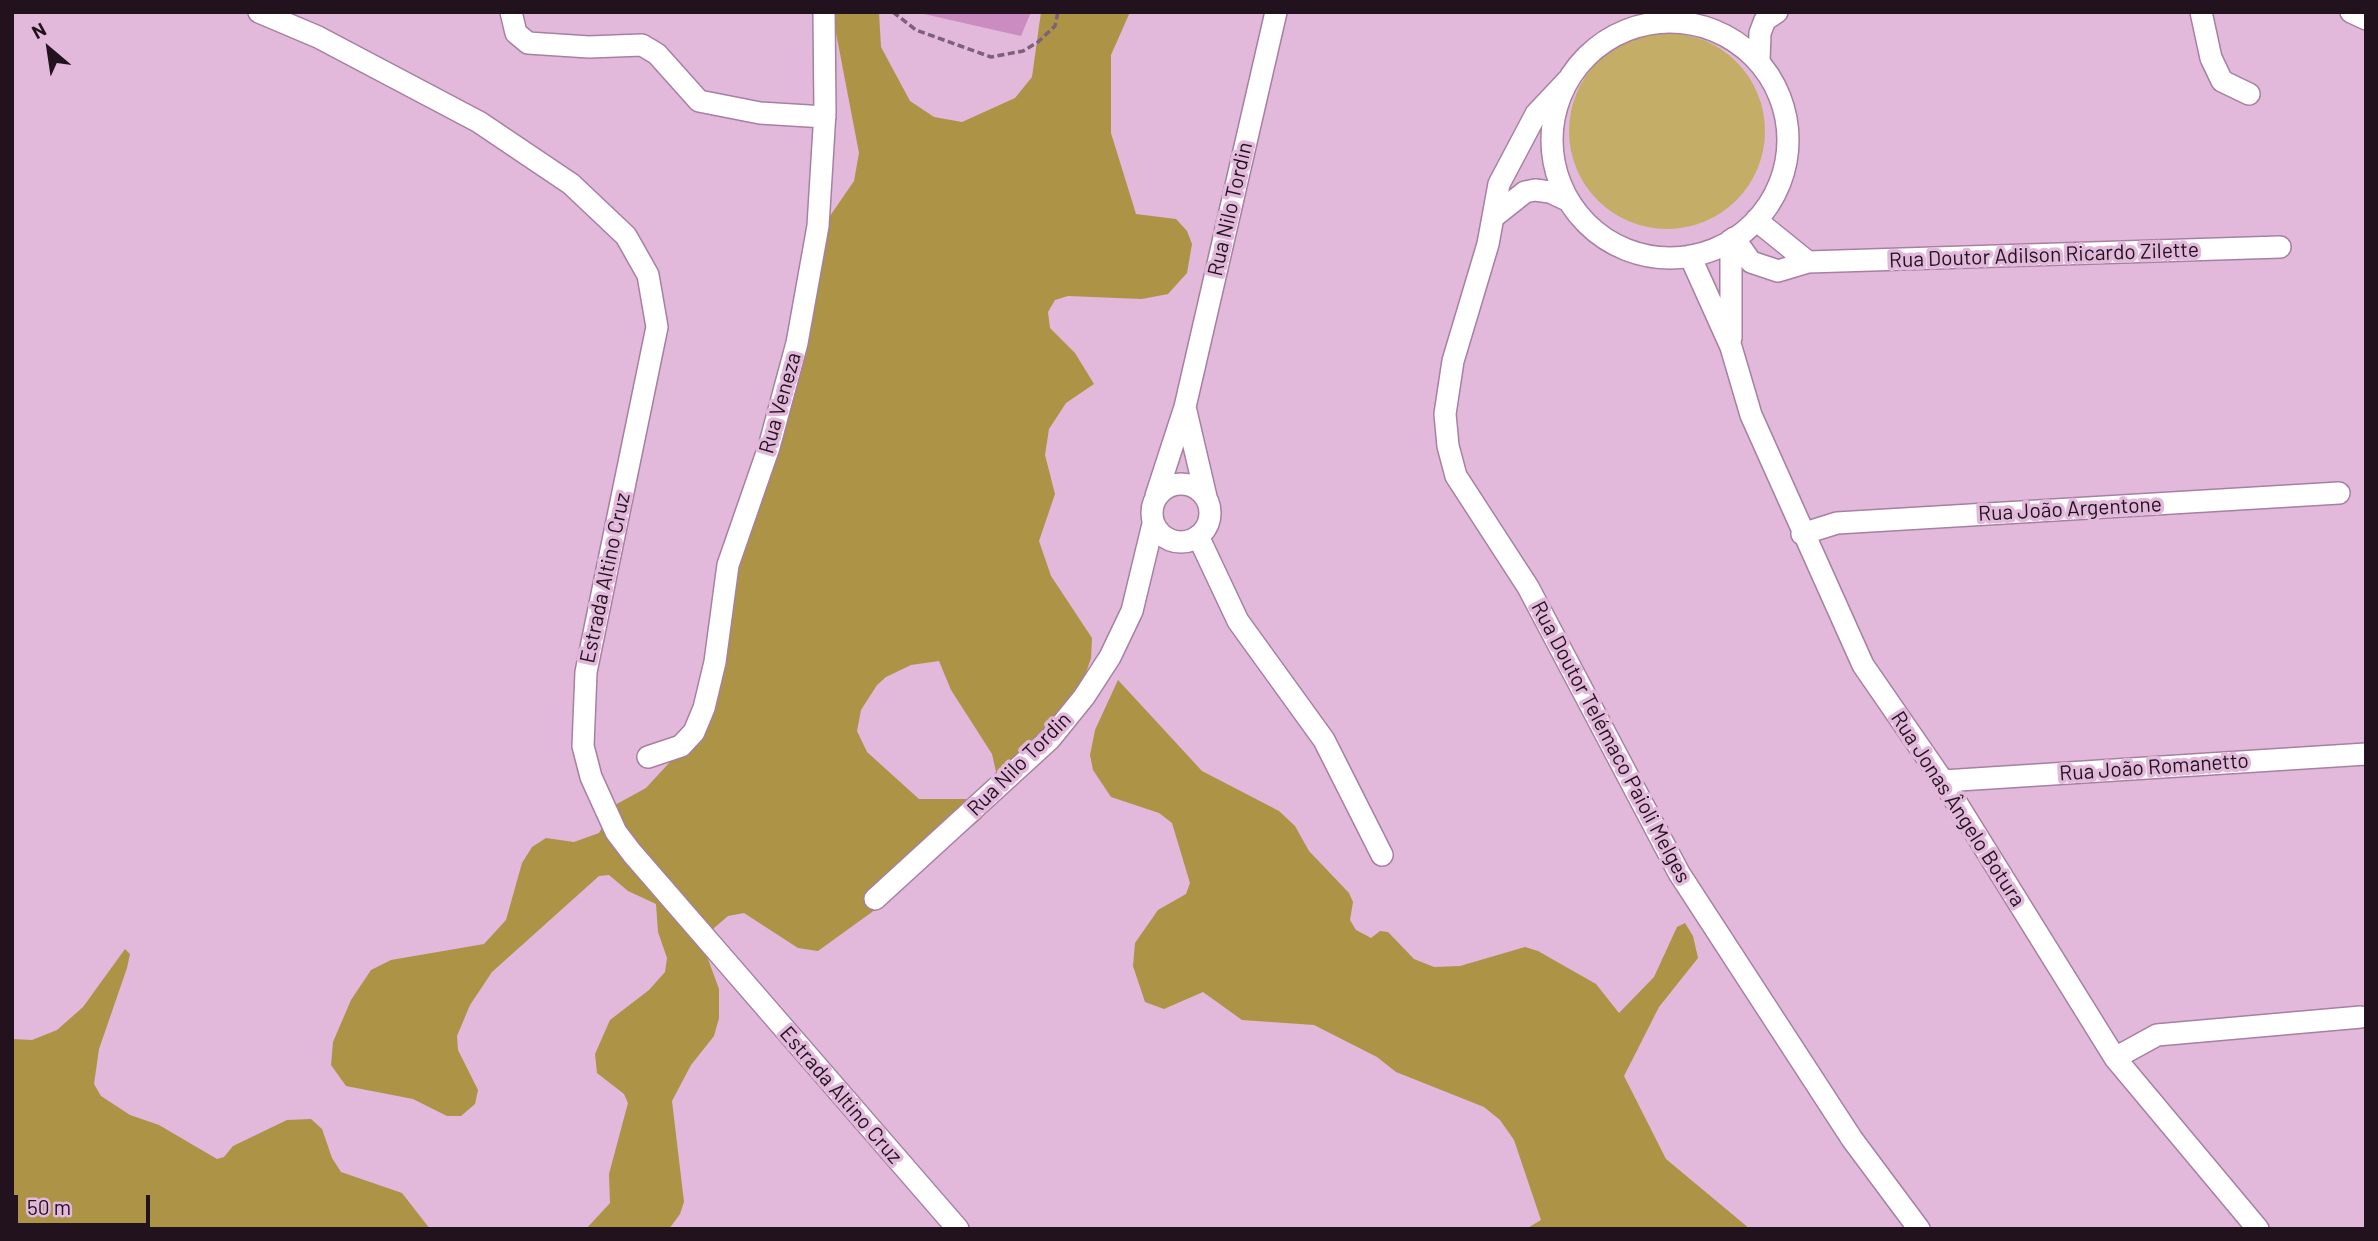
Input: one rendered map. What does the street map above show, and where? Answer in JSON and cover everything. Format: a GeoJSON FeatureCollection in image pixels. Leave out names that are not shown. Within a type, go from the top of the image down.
{"type":"FeatureCollection","features":[{"type":"Feature","properties":{"kind":"street","name":"Estrada Altino Cruz"},"geometry":{"type":"LineString","coordinates":[[259,12],[318,37],[479,122],[570,184],[626,236],[648,275],[657,327],[586,671],[583,746],[591,777],[616,832],[632,853],[958,1229]]}},
{"type":"Feature","properties":{"kind":"street"},"geometry":{"type":"LineString","coordinates":[[511,12],[516,33],[527,43],[589,47],[642,45],[657,54],[699,101],[760,113],[825,117]]}},
{"type":"Feature","properties":{"kind":"street","name":"Rua Veneza"},"geometry":{"type":"LineString","coordinates":[[648,757],[681,747],[694,732],[705,708],[715,662],[728,565],[769,447],[797,343],[818,226],[825,117],[824,12]]}},
{"type":"Feature","properties":{"kind":"street","name":"Rua Nilo Tordin"},"geometry":{"type":"LineString","coordinates":[[1156,496],[1185,407],[1276,12]]}},
{"type":"Feature","properties":{"kind":"street"},"geometry":{"type":"LineString","coordinates":[[1616,12],[1618,34]]}},
{"type":"Feature","properties":{"kind":"street"},"geometry":{"type":"LineString","coordinates":[[1759,61],[1760,33],[1765,20],[1777,12]]}},
{"type":"Feature","properties":{"kind":"street"},"geometry":{"type":"LineString","coordinates":[[2201,12],[2211,58],[2222,81],[2249,94]]}},
{"type":"Feature","properties":{"kind":"street"},"geometry":{"type":"LineString","coordinates":[[2351,12],[2366,19]]}},
{"type":"Feature","properties":{"kind":"street"},"geometry":{"type":"LineString","coordinates":[[1659,17],[1688,17],[1726,35],[1759,61],[1778,89],[1787,121],[1788,155],[1778,187],[1755,220],[1732,239],[1690,256],[1665,258],[1636,253],[1610,242],[1587,224],[1569,201],[1557,174],[1552,146],[1555,112],[1568,80],[1590,53],[1618,34],[1659,17]]}},
{"type":"Feature","properties":{"kind":"street","name":"Rua Doutor Telémaco Paioli Melges"},"geometry":{"type":"LineString","coordinates":[[1568,80],[1536,114],[1499,184],[1496,215],[1453,361],[1445,414],[1448,446],[1456,476],[1528,587],[1679,873],[1852,1139],[1919,1229]]}},
{"type":"Feature","properties":{"kind":"street"},"geometry":{"type":"LineString","coordinates":[[1496,215],[1525,192],[1535,190],[1550,192],[1569,201]]}},
{"type":"Feature","properties":{"kind":"street"},"geometry":{"type":"LineString","coordinates":[[1755,220],[1808,262]]}},
{"type":"Feature","properties":{"kind":"street","name":"Rua Jonas Ângelo Botura"},"geometry":{"type":"LineString","coordinates":[[1731,347],[1732,239]]}},
{"type":"Feature","properties":{"kind":"street","name":"Rua Doutor Adilson Ricardo Zilette"},"geometry":{"type":"LineString","coordinates":[[1732,239],[1751,262],[1778,271],[1808,262],[2280,247]]}},
{"type":"Feature","properties":{"kind":"street","name":"Rua Jonas Ângelo Botura"},"geometry":{"type":"LineString","coordinates":[[1690,256],[1731,347],[1751,415],[1802,534],[1863,665],[1943,780],[2115,1058],[2258,1229]]}},
{"type":"Feature","properties":{"kind":"street","name":"Rua Nilo Tordin"},"geometry":{"type":"LineString","coordinates":[[1185,407],[1206,497]]}},
{"type":"Feature","properties":{"kind":"street"},"geometry":{"type":"LineString","coordinates":[[1172,485],[1191,485],[1206,497],[1210,516],[1198,536],[1185,542],[1175,542],[1158,532],[1153,524],[1152,505],[1156,496],[1172,485]]}},
{"type":"Feature","properties":{"kind":"street","name":"Rua João Argentone"},"geometry":{"type":"LineString","coordinates":[[1802,534],[1836,523],[2339,493]]}},
{"type":"Feature","properties":{"kind":"street","name":"Rua Nilo Tordin"},"geometry":{"type":"LineString","coordinates":[[875,900],[1050,739],[1084,697],[1110,657],[1132,611],[1153,524]]}},
{"type":"Feature","properties":{"kind":"street"},"geometry":{"type":"LineString","coordinates":[[1198,536],[1238,621],[1324,740],[1382,855]]}},
{"type":"Feature","properties":{"kind":"street","name":"Rua João Romanetto"},"geometry":{"type":"LineString","coordinates":[[1943,780],[2366,754]]}},
{"type":"Feature","properties":{"kind":"street"},"geometry":{"type":"LineString","coordinates":[[2115,1058],[2157,1035],[2361,1017]]}},
{"type":"Feature","properties":{"kind":"path"},"geometry":{"type":"LineString","coordinates":[[893,12],[916,30],[991,57],[1023,51],[1038,43],[1055,26],[1058,12]]}},
{"type":"Feature","properties":{"kind":"shaded area"},"geometry":{"type":"Polygon","coordinates":[[[832,12],[879,12],[881,47],[910,101],[934,117],[962,122],[1015,98],[1032,77],[1041,12],[1130,12],[1111,55],[1111,133],[1136,214],[1176,219],[1187,231],[1192,244],[1187,273],[1168,294],[1142,299],[1068,296],[1055,300],[1048,312],[1050,328],[1075,353],[1094,384],[1066,403],[1049,429],[1045,455],[1055,494],[1039,541],[1051,576],[1092,638],[1091,658],[1068,726],[997,776],[992,754],[951,690],[939,661],[911,665],[886,677],[877,685],[861,710],[857,731],[867,752],[919,799],[967,799],[979,807],[982,818],[958,838],[919,854],[890,899],[818,951],[798,948],[744,913],[728,916],[714,928],[705,951],[719,989],[719,1018],[714,1036],[691,1065],[672,1101],[684,1202],[680,1214],[669,1229],[586,1229],[610,1203],[609,1174],[628,1103],[624,1094],[597,1073],[595,1054],[610,1020],[649,990],[665,972],[667,958],[658,932],[656,904],[628,891],[609,875],[599,876],[492,972],[470,1005],[457,1036],[458,1050],[478,1090],[475,1104],[461,1116],[447,1116],[413,1099],[346,1086],[331,1065],[333,1042],[351,1000],[371,970],[391,960],[484,944],[506,920],[522,863],[532,847],[546,838],[574,842],[599,833],[615,805],[646,788],[669,763],[694,724],[768,447],[774,383],[819,232],[854,181],[859,153],[832,12]]]}},
{"type":"Feature","properties":{"kind":"shaded area"},"geometry":{"type":"Polygon","coordinates":[[[915,12],[1031,12],[1021,36],[915,12]]]}},
{"type":"Feature","properties":{"kind":"shaded area"},"geometry":{"type":"Polygon","coordinates":[[[1667,33],[1705,40],[1736,62],[1758,93],[1765,131],[1758,169],[1736,200],[1705,222],[1667,229],[1629,222],[1598,200],[1576,169],[1569,131],[1576,93],[1598,62],[1629,40],[1667,33]]]}},
{"type":"Feature","properties":{"kind":"shaded area"},"geometry":{"type":"Polygon","coordinates":[[[1118,680],[1202,771],[1279,811],[1295,826],[1309,851],[1349,893],[1353,902],[1350,920],[1356,930],[1371,938],[1380,931],[1388,932],[1414,959],[1434,967],[1460,966],[1525,947],[1538,951],[1596,984],[1619,1013],[1654,977],[1677,927],[1685,923],[1693,936],[1698,958],[1659,1007],[1624,1076],[1666,1159],[1750,1229],[1526,1229],[1541,1220],[1514,1140],[1500,1120],[1484,1107],[1396,1072],[1377,1057],[1314,1025],[1242,1020],[1203,992],[1164,1009],[1145,1002],[1133,966],[1135,943],[1158,910],[1186,894],[1190,883],[1172,823],[1159,813],[1111,797],[1093,770],[1090,755],[1095,730],[1118,680]]]}},
{"type":"Feature","properties":{"kind":"shaded area"},"geometry":{"type":"Polygon","coordinates":[[[125,949],[130,954],[127,968],[99,1049],[94,1084],[101,1096],[130,1115],[159,1125],[217,1159],[224,1157],[233,1146],[287,1120],[311,1119],[322,1129],[332,1158],[341,1172],[402,1193],[430,1229],[12,1229],[12,1039],[32,1040],[57,1030],[83,1007],[125,949]]]}}]}
